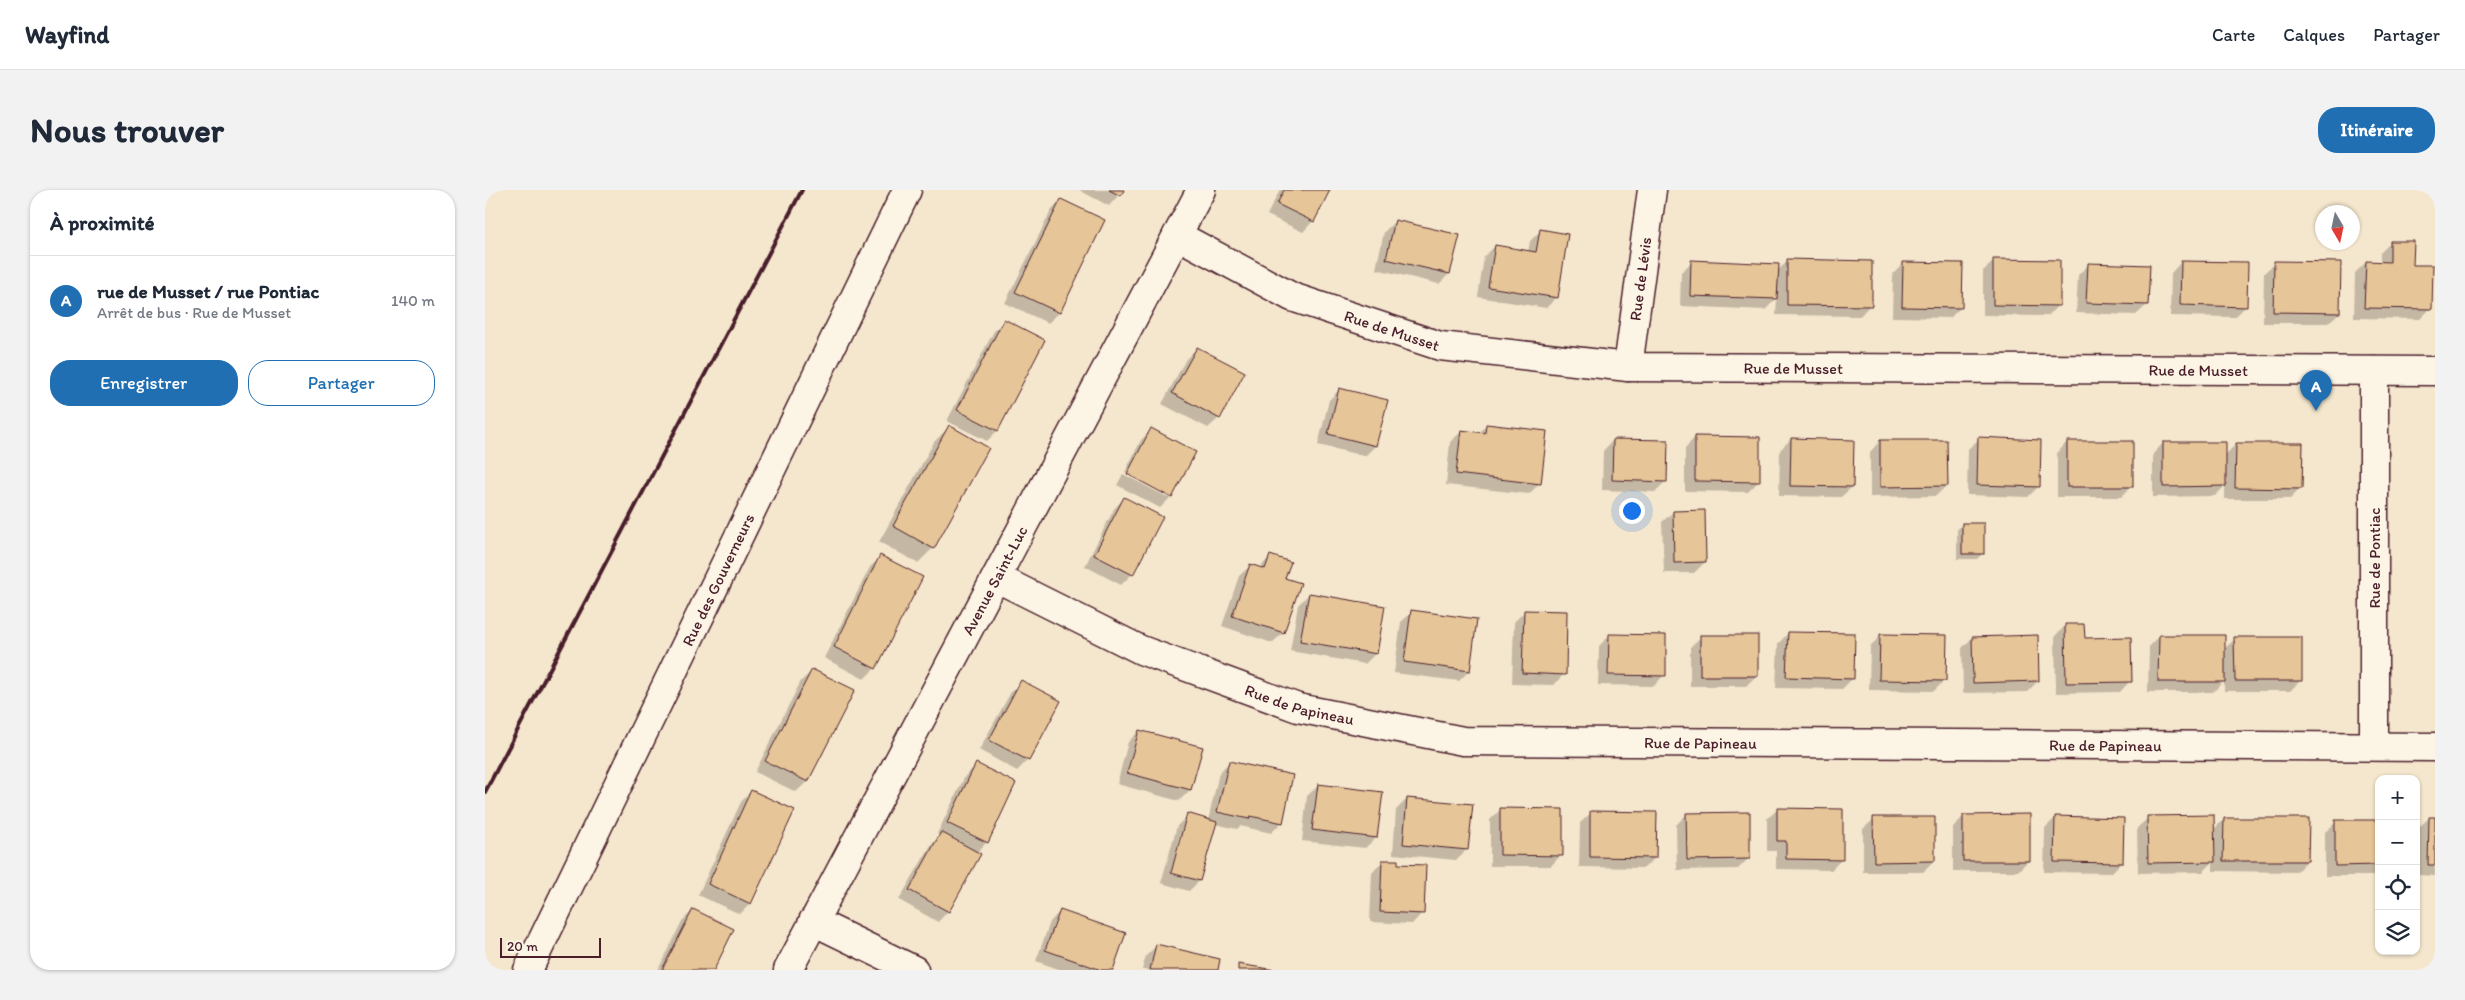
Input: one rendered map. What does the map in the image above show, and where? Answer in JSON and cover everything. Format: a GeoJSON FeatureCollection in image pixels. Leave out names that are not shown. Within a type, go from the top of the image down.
{"type":"FeatureCollection","features":[{"type":"Feature","properties":{"kind":"street","name":"Rue des Gouverneurs"},"geometry":{"type":"LineString","coordinates":[[528,970],[907,190]]}},
{"type":"Feature","properties":{"kind":"street","name":"Avenue Saint-Luc"},"geometry":{"type":"LineString","coordinates":[[788,970],[1201,190]]}},
{"type":"Feature","properties":{"kind":"street","name":"Rue de Lévis"},"geometry":{"type":"LineString","coordinates":[[1628,367],[1652,190]]}},
{"type":"Feature","properties":{"kind":"street","name":"Rue de Musset"},"geometry":{"type":"LineString","coordinates":[[1177,235],[1292,297],[1440,346],[1628,367],[2435,371]]}},
{"type":"Feature","properties":{"kind":"street","name":"Rue de Pontiac"},"geometry":{"type":"LineString","coordinates":[[2374,745],[2375,371]]}},
{"type":"Feature","properties":{"kind":"street","name":"Rue de Papineau"},"geometry":{"type":"LineString","coordinates":[[997,578],[1141,650],[1297,708],[1463,741],[2374,745],[2435,747]]}},
{"type":"Feature","properties":{"kind":"street"},"geometry":{"type":"LineString","coordinates":[[813,921],[914,970]]}},
{"type":"Feature","properties":{"kind":"building"},"geometry":{"type":"Polygon","coordinates":[[[1109,190],[1124,190],[1121,196],[1109,190]]]}},
{"type":"Feature","properties":{"kind":"building"},"geometry":{"type":"Polygon","coordinates":[[[1284,190],[1330,190],[1314,222],[1277,204],[1284,190]]]}},
{"type":"Feature","properties":{"kind":"building"},"geometry":{"type":"Polygon","coordinates":[[[1061,199],[1105,220],[1060,313],[1015,292],[1061,199]]]}},
{"type":"Feature","properties":{"kind":"building"},"geometry":{"type":"Polygon","coordinates":[[[1395,220],[1460,235],[1450,274],[1386,259],[1395,220]]]}},
{"type":"Feature","properties":{"kind":"building"},"geometry":{"type":"Polygon","coordinates":[[[1540,229],[1568,234],[1558,298],[1488,287],[1495,245],[1536,252],[1540,229]]]}},
{"type":"Feature","properties":{"kind":"building"},"geometry":{"type":"Polygon","coordinates":[[[2390,241],[2414,241],[2413,265],[2433,265],[2432,309],[2364,308],[2366,261],[2390,262],[2390,241]]]}},
{"type":"Feature","properties":{"kind":"building"},"geometry":{"type":"Polygon","coordinates":[[[1787,259],[1872,261],[1872,306],[1787,305],[1787,259]]]}},
{"type":"Feature","properties":{"kind":"building"},"geometry":{"type":"Polygon","coordinates":[[[1993,259],[2060,260],[2060,306],[1993,305],[1993,259]]]}},
{"type":"Feature","properties":{"kind":"building"},"geometry":{"type":"Polygon","coordinates":[[[1691,260],[1779,264],[1777,299],[1690,296],[1691,260]]]}},
{"type":"Feature","properties":{"kind":"building"},"geometry":{"type":"Polygon","coordinates":[[[2181,261],[2248,262],[2247,307],[2180,305],[2181,261]]]}},
{"type":"Feature","properties":{"kind":"building"},"geometry":{"type":"Polygon","coordinates":[[[2274,261],[2341,262],[2340,313],[2273,312],[2274,261]]]}},
{"type":"Feature","properties":{"kind":"building"},"geometry":{"type":"Polygon","coordinates":[[[1903,262],[1963,263],[1962,308],[1902,307],[1903,262]]]}},
{"type":"Feature","properties":{"kind":"building"},"geometry":{"type":"Polygon","coordinates":[[[2088,263],[2150,265],[2148,305],[2086,303],[2088,263]]]}},
{"type":"Feature","properties":{"kind":"building"},"geometry":{"type":"Polygon","coordinates":[[[1004,319],[1045,340],[998,431],[957,410],[1004,319]]]}},
{"type":"Feature","properties":{"kind":"building"},"geometry":{"type":"Polygon","coordinates":[[[1197,347],[1245,372],[1220,419],[1172,393],[1197,347]]]}},
{"type":"Feature","properties":{"kind":"building"},"geometry":{"type":"Polygon","coordinates":[[[1339,388],[1388,400],[1376,446],[1328,434],[1339,388]]]}},
{"type":"Feature","properties":{"kind":"building"},"geometry":{"type":"Polygon","coordinates":[[[1486,424],[1547,431],[1541,484],[1456,474],[1461,430],[1485,433],[1486,424]]]}},
{"type":"Feature","properties":{"kind":"building"},"geometry":{"type":"Polygon","coordinates":[[[949,425],[989,448],[934,549],[893,526],[949,425]]]}},
{"type":"Feature","properties":{"kind":"building"},"geometry":{"type":"Polygon","coordinates":[[[1151,428],[1196,452],[1172,498],[1127,474],[1151,428]]]}},
{"type":"Feature","properties":{"kind":"building"},"geometry":{"type":"Polygon","coordinates":[[[1695,436],[1760,437],[1760,482],[1695,481],[1695,436]]]}},
{"type":"Feature","properties":{"kind":"building"},"geometry":{"type":"Polygon","coordinates":[[[1978,437],[2041,440],[2040,487],[1977,485],[1978,437]]]}},
{"type":"Feature","properties":{"kind":"building"},"geometry":{"type":"Polygon","coordinates":[[[1791,438],[1854,440],[1853,487],[1790,486],[1791,438]]]}},
{"type":"Feature","properties":{"kind":"building"},"geometry":{"type":"Polygon","coordinates":[[[1613,439],[1668,440],[1667,482],[1612,480],[1613,439]]]}},
{"type":"Feature","properties":{"kind":"building"},"geometry":{"type":"Polygon","coordinates":[[[1880,440],[1947,440],[1948,486],[1880,487],[1880,440]]]}},
{"type":"Feature","properties":{"kind":"building"},"geometry":{"type":"Polygon","coordinates":[[[2067,441],[2133,441],[2133,487],[2067,487],[2067,441]]]}},
{"type":"Feature","properties":{"kind":"building"},"geometry":{"type":"Polygon","coordinates":[[[2163,442],[2226,442],[2226,486],[2163,487],[2163,442]]]}},
{"type":"Feature","properties":{"kind":"building"},"geometry":{"type":"Polygon","coordinates":[[[2236,443],[2303,443],[2302,489],[2235,488],[2236,443]]]}},
{"type":"Feature","properties":{"kind":"building"},"geometry":{"type":"Polygon","coordinates":[[[1124,497],[1163,517],[1133,575],[1094,555],[1124,497]]]}},
{"type":"Feature","properties":{"kind":"building"},"geometry":{"type":"Polygon","coordinates":[[[1705,510],[1706,562],[1674,563],[1673,511],[1705,510]]]}},
{"type":"Feature","properties":{"kind":"building"},"geometry":{"type":"Polygon","coordinates":[[[1962,523],[1984,523],[1984,554],[1962,554],[1962,523]]]}},
{"type":"Feature","properties":{"kind":"building"},"geometry":{"type":"Polygon","coordinates":[[[880,555],[923,577],[876,669],[834,647],[880,555]]]}},
{"type":"Feature","properties":{"kind":"building"},"geometry":{"type":"Polygon","coordinates":[[[1270,555],[1291,562],[1285,578],[1301,583],[1284,633],[1232,616],[1250,564],[1265,569],[1270,555]]]}},
{"type":"Feature","properties":{"kind":"building"},"geometry":{"type":"Polygon","coordinates":[[[1309,593],[1385,606],[1377,654],[1300,641],[1309,593]]]}},
{"type":"Feature","properties":{"kind":"building"},"geometry":{"type":"Polygon","coordinates":[[[1411,610],[1477,619],[1470,671],[1404,662],[1411,610]]]}},
{"type":"Feature","properties":{"kind":"building"},"geometry":{"type":"Polygon","coordinates":[[[1524,610],[1567,611],[1566,675],[1522,673],[1524,610]]]}},
{"type":"Feature","properties":{"kind":"building"},"geometry":{"type":"Polygon","coordinates":[[[2065,624],[2084,624],[2085,638],[2131,637],[2132,682],[2066,683],[2065,624]]]}},
{"type":"Feature","properties":{"kind":"building"},"geometry":{"type":"Polygon","coordinates":[[[1788,632],[1855,633],[1854,679],[1786,677],[1788,632]]]}},
{"type":"Feature","properties":{"kind":"building"},"geometry":{"type":"Polygon","coordinates":[[[1609,634],[1666,635],[1666,676],[1608,675],[1609,634]]]}},
{"type":"Feature","properties":{"kind":"building"},"geometry":{"type":"Polygon","coordinates":[[[1880,634],[1947,635],[1946,681],[1879,680],[1880,634]]]}},
{"type":"Feature","properties":{"kind":"building"},"geometry":{"type":"Polygon","coordinates":[[[1700,635],[1758,635],[1758,676],[1700,676],[1700,635]]]}},
{"type":"Feature","properties":{"kind":"building"},"geometry":{"type":"Polygon","coordinates":[[[2038,635],[2039,681],[1973,683],[1972,637],[2038,635]]]}},
{"type":"Feature","properties":{"kind":"building"},"geometry":{"type":"Polygon","coordinates":[[[2159,635],[2225,635],[2225,682],[2158,682],[2159,635]]]}},
{"type":"Feature","properties":{"kind":"building"},"geometry":{"type":"Polygon","coordinates":[[[2234,637],[2302,637],[2302,681],[2235,681],[2234,637]]]}},
{"type":"Feature","properties":{"kind":"building"},"geometry":{"type":"Polygon","coordinates":[[[812,669],[855,690],[808,782],[765,761],[812,669]]]}},
{"type":"Feature","properties":{"kind":"building"},"geometry":{"type":"Polygon","coordinates":[[[1021,680],[1061,701],[1029,761],[989,740],[1021,680]]]}},
{"type":"Feature","properties":{"kind":"building"},"geometry":{"type":"Polygon","coordinates":[[[1139,730],[1203,747],[1191,790],[1127,773],[1139,730]]]}},
{"type":"Feature","properties":{"kind":"building"},"geometry":{"type":"Polygon","coordinates":[[[1229,761],[1293,775],[1283,823],[1250,816],[1249,819],[1217,812],[1229,761]]]}},
{"type":"Feature","properties":{"kind":"building"},"geometry":{"type":"Polygon","coordinates":[[[976,763],[1016,783],[988,843],[947,823],[976,763]]]}},
{"type":"Feature","properties":{"kind":"building"},"geometry":{"type":"Polygon","coordinates":[[[1318,784],[1383,792],[1377,838],[1312,830],[1318,784]]]}},
{"type":"Feature","properties":{"kind":"building"},"geometry":{"type":"Polygon","coordinates":[[[751,790],[795,810],[751,904],[708,884],[751,790]]]}},
{"type":"Feature","properties":{"kind":"building"},"geometry":{"type":"Polygon","coordinates":[[[1407,798],[1473,804],[1468,850],[1403,844],[1407,798]]]}},
{"type":"Feature","properties":{"kind":"building"},"geometry":{"type":"Polygon","coordinates":[[[1500,808],[1563,809],[1563,856],[1500,855],[1500,808]]]}},
{"type":"Feature","properties":{"kind":"building"},"geometry":{"type":"Polygon","coordinates":[[[1777,808],[1843,809],[1843,860],[1786,859],[1786,841],[1777,841],[1777,808]]]}},
{"type":"Feature","properties":{"kind":"building"},"geometry":{"type":"Polygon","coordinates":[[[1590,811],[1657,812],[1656,858],[1590,857],[1590,811]]]}},
{"type":"Feature","properties":{"kind":"building"},"geometry":{"type":"Polygon","coordinates":[[[1750,812],[1750,859],[1687,860],[1686,813],[1750,812]]]}},
{"type":"Feature","properties":{"kind":"building"},"geometry":{"type":"Polygon","coordinates":[[[1187,813],[1217,822],[1200,881],[1171,873],[1187,813]]]}},
{"type":"Feature","properties":{"kind":"building"},"geometry":{"type":"Polygon","coordinates":[[[2030,814],[2030,861],[1963,861],[1963,815],[2030,814]]]}},
{"type":"Feature","properties":{"kind":"building"},"geometry":{"type":"Polygon","coordinates":[[[2214,815],[2215,862],[2148,863],[2147,816],[2214,815]]]}},
{"type":"Feature","properties":{"kind":"building"},"geometry":{"type":"Polygon","coordinates":[[[2055,816],[2124,818],[2123,863],[2054,862],[2055,816]]]}},
{"type":"Feature","properties":{"kind":"building"},"geometry":{"type":"Polygon","coordinates":[[[1873,817],[1935,817],[1935,861],[1874,862],[1873,817]]]}},
{"type":"Feature","properties":{"kind":"building"},"geometry":{"type":"Polygon","coordinates":[[[2429,817],[2435,817],[2435,865],[2428,865],[2429,817]]]}},
{"type":"Feature","properties":{"kind":"building"},"geometry":{"type":"Polygon","coordinates":[[[2224,818],[2309,818],[2308,861],[2223,861],[2224,818]]]}},
{"type":"Feature","properties":{"kind":"building"},"geometry":{"type":"Polygon","coordinates":[[[2335,820],[2375,820],[2375,865],[2335,866],[2335,820]]]}},
{"type":"Feature","properties":{"kind":"building"},"geometry":{"type":"Polygon","coordinates":[[[941,832],[981,854],[949,912],[909,890],[941,832]]]}},
{"type":"Feature","properties":{"kind":"building"},"geometry":{"type":"Polygon","coordinates":[[[1382,860],[1398,860],[1398,864],[1426,865],[1424,914],[1380,912],[1382,860]]]}},
{"type":"Feature","properties":{"kind":"building"},"geometry":{"type":"Polygon","coordinates":[[[693,909],[734,929],[714,970],[662,970],[693,909]]]}},
{"type":"Feature","properties":{"kind":"building"},"geometry":{"type":"Polygon","coordinates":[[[1060,910],[1126,933],[1113,970],[1101,970],[1045,950],[1060,910]]]}},
{"type":"Feature","properties":{"kind":"building"},"geometry":{"type":"Polygon","coordinates":[[[1156,944],[1220,959],[1218,970],[1150,970],[1156,944]]]}},
{"type":"Feature","properties":{"kind":"building"},"geometry":{"type":"Polygon","coordinates":[[[1238,964],[1275,970],[1238,970],[1238,964]]]}},
{"type":"Feature","properties":{"kind":"railway"},"geometry":{"type":"LineString","coordinates":[[485,792],[802,190]]}},
{"type":"Feature","properties":{"kind":"place","name":"rue de Musset / rue Pontiac"},"geometry":{"type":"Point","coordinates":[2316,411]}}]}
